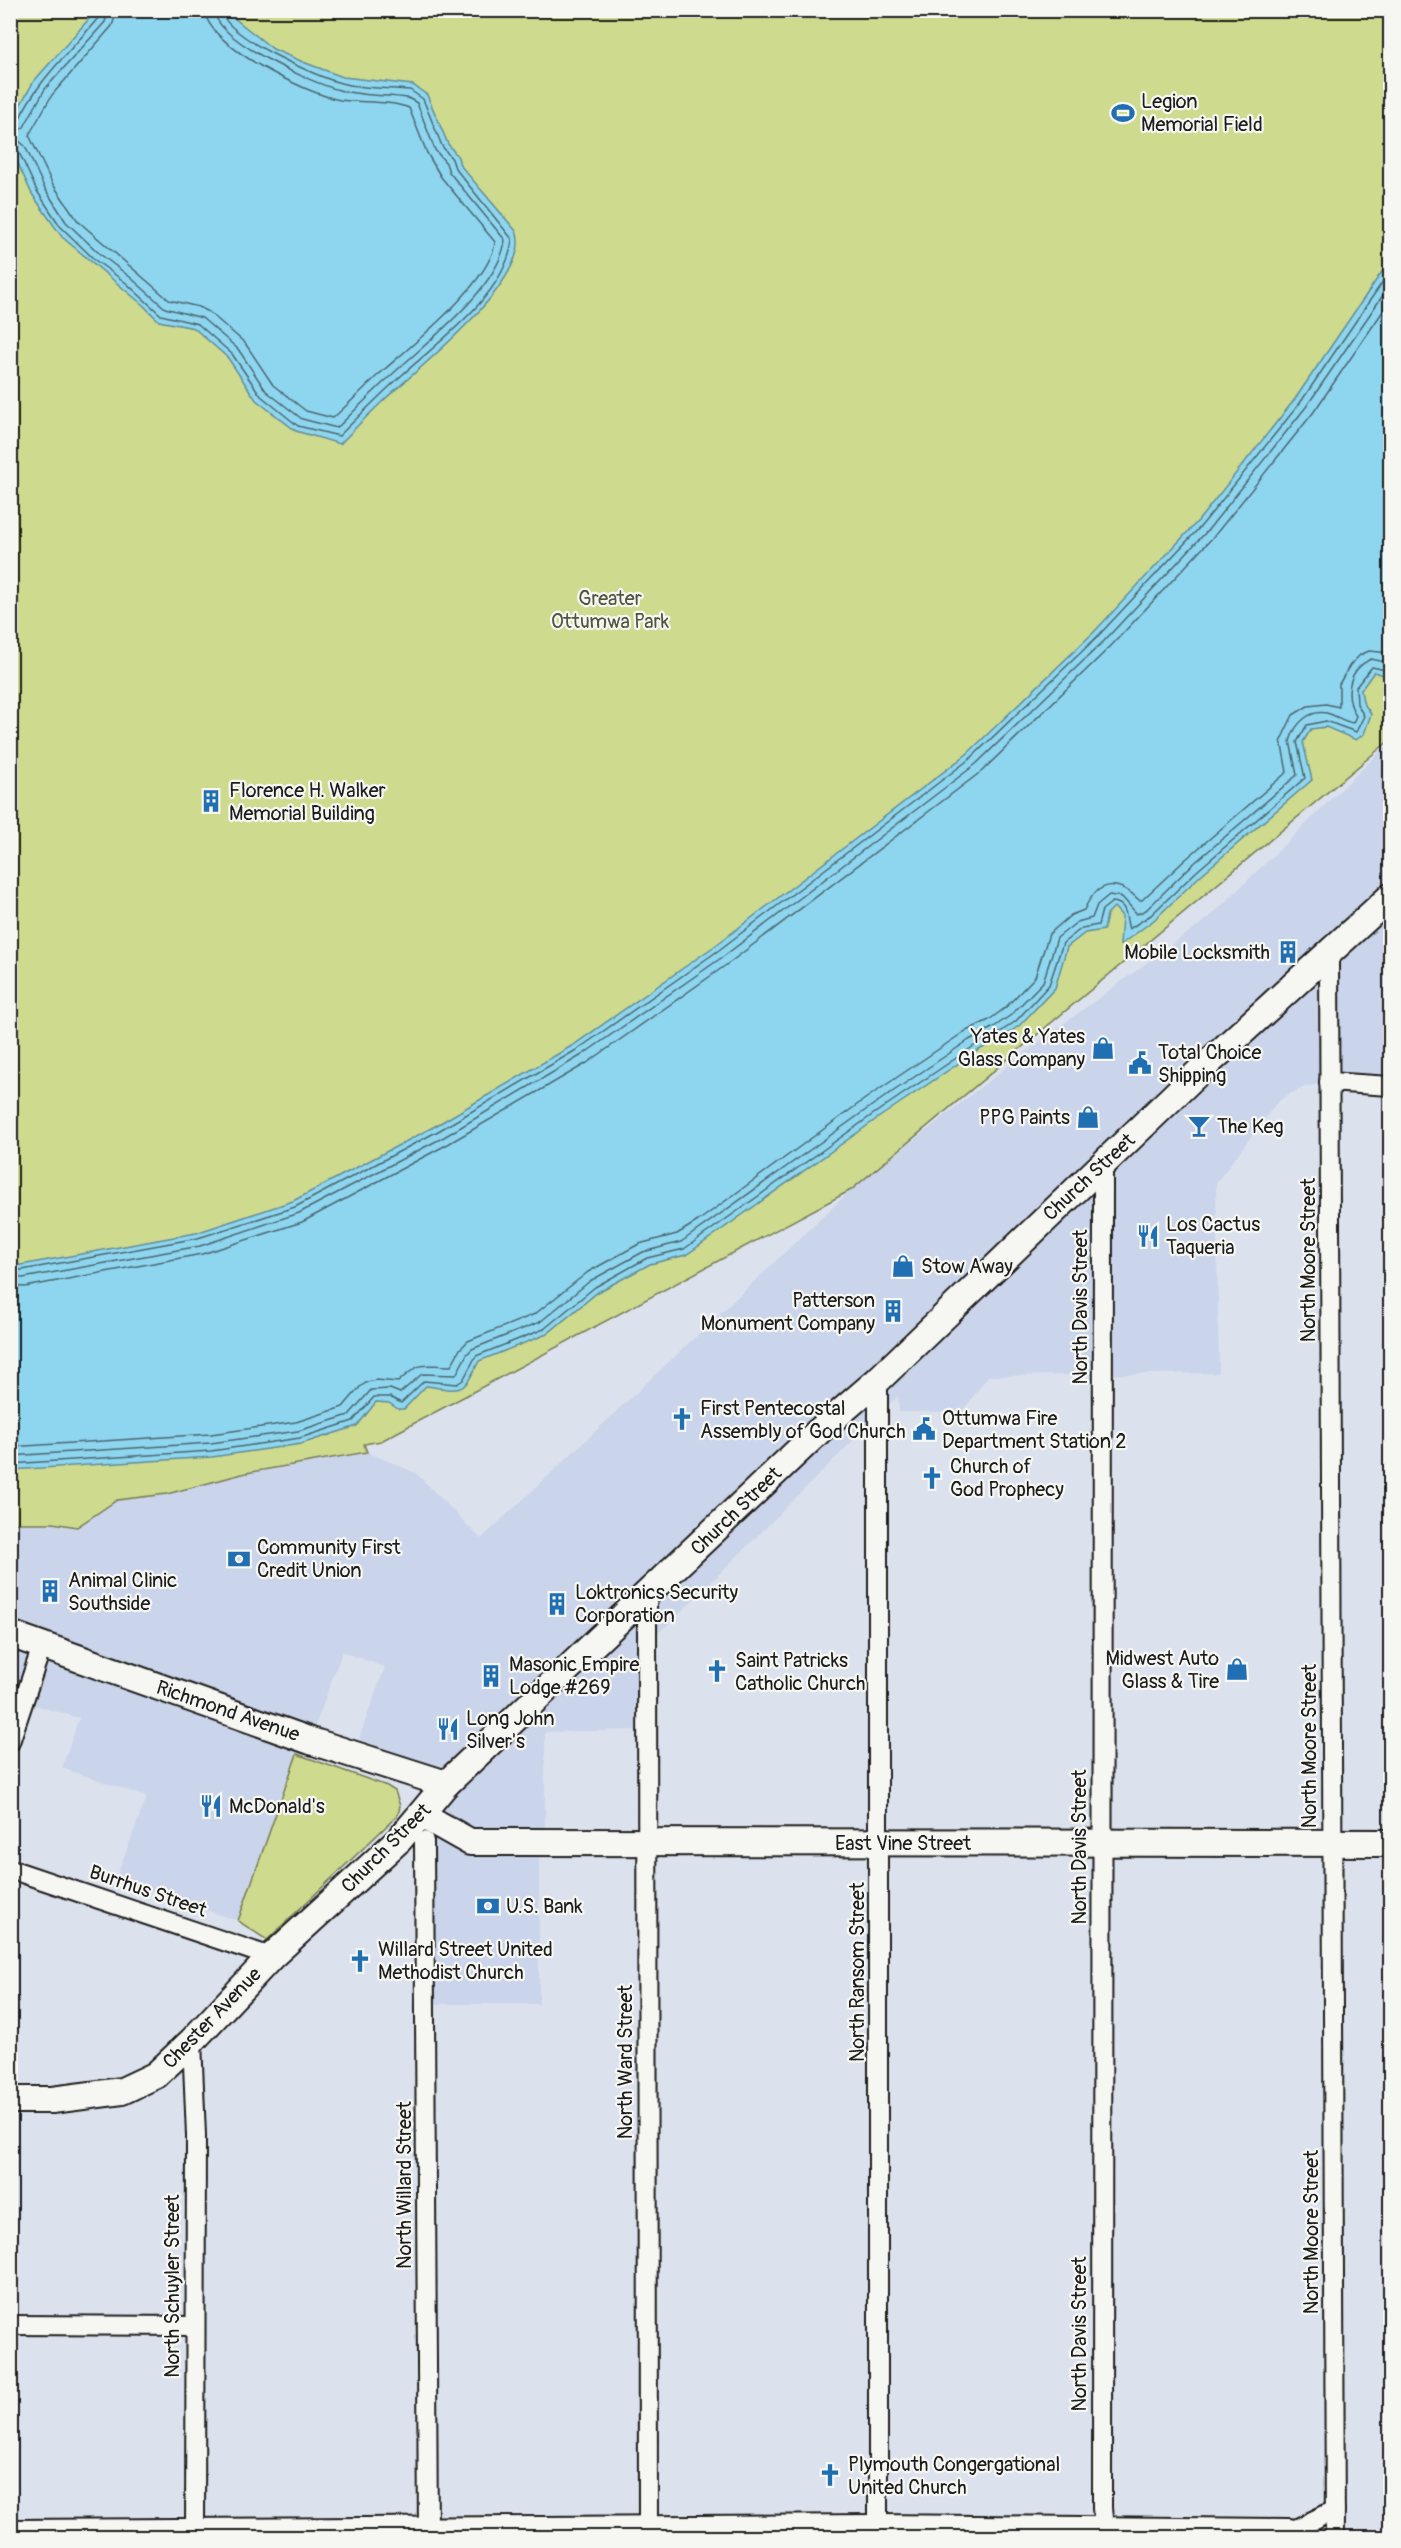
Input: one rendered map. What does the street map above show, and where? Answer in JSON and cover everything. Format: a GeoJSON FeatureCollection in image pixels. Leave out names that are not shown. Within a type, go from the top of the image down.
{"type":"FeatureCollection","features":[{"type":"Feature","properties":{"kind":"main road","name":"Church Street"},"geometry":{"type":"LineString","coordinates":[[271,1957],[400,1839],[446,1784],[819,1431],[878,1380],[1206,1066],[1390,897]]}},
{"type":"Feature","properties":{"kind":"main road","name":"Richmond Avenue"},"geometry":{"type":"LineString","coordinates":[[10,1635],[315,1742],[446,1784]]}},
{"type":"Feature","properties":{"kind":"main road","name":"East Vine Street"},"geometry":{"type":"LineString","coordinates":[[422,1815],[470,1842],[1390,1843]]}},
{"type":"Feature","properties":{"kind":"main road","name":"Chester Avenue"},"geometry":{"type":"LineString","coordinates":[[10,2100],[52,2100],[122,2091],[156,2075],[192,2041],[271,1957]]}},
{"type":"Feature","properties":{"kind":"main road"},"geometry":{"type":"LineString","coordinates":[[10,2533],[1296,2535]]}},
{"type":"Feature","properties":{"kind":"street","name":"North Moore Street"},"geometry":{"type":"LineString","coordinates":[[1329,954],[1335,2538]]}},
{"type":"Feature","properties":{"kind":"street"},"geometry":{"type":"LineString","coordinates":[[1329,1082],[1390,1086]]}},
{"type":"Feature","properties":{"kind":"street","name":"North Davis Street"},"geometry":{"type":"LineString","coordinates":[[1103,1164],[1101,1843],[1102,2508],[1105,2534]]}},
{"type":"Feature","properties":{"kind":"street","name":"North Ransom Street"},"geometry":{"type":"LineString","coordinates":[[878,1380],[878,2533]]}},
{"type":"Feature","properties":{"kind":"street","name":"North Ward Street"},"geometry":{"type":"LineString","coordinates":[[647,1595],[648,2533]]}},
{"type":"Feature","properties":{"kind":"street"},"geometry":{"type":"LineString","coordinates":[[10,1742],[42,1646]]}},
{"type":"Feature","properties":{"kind":"street","name":"North Willard Street"},"geometry":{"type":"LineString","coordinates":[[424,1841],[428,2533]]}},
{"type":"Feature","properties":{"kind":"street","name":"Burrhus Street"},"geometry":{"type":"LineString","coordinates":[[10,1869],[43,1878],[271,1957]]}},
{"type":"Feature","properties":{"kind":"street","name":"North Schuyler Street"},"geometry":{"type":"LineString","coordinates":[[192,2041],[196,2134],[195,2534]]}},
{"type":"Feature","properties":{"kind":"street"},"geometry":{"type":"LineString","coordinates":[[10,2325],[194,2326]]}},
{"type":"Feature","properties":{"kind":"street"},"geometry":{"type":"LineString","coordinates":[[1296,2535],[1335,2510]]}},
{"type":"Feature","properties":{"kind":"shaded area"},"geometry":{"type":"Polygon","coordinates":[[[1390,742],[1390,1086],[1329,1082],[1305,1087],[1284,1097],[1275,1105],[1216,1183],[1219,1373],[988,1376],[962,1412],[899,1412],[898,1396],[673,1620],[638,1650],[640,1730],[545,1732],[545,1842],[539,1843],[539,2004],[425,2004],[422,1815],[446,1784],[356,1756],[360,1736],[385,1667],[342,1652],[304,1757],[297,1755],[238,1921],[116,1878],[147,1797],[62,1768],[79,1718],[24,1702],[11,1742],[11,1523],[53,1523],[77,1527],[117,1500],[168,1494],[246,1473],[367,1452],[416,1473],[481,1539],[851,1190],[1029,1049],[1211,916],[1390,742]]]}},
{"type":"Feature","properties":{"kind":"green space","name":"Greater Ottumwa Park"},"geometry":{"type":"Polygon","coordinates":[[[11,11],[1390,11],[1390,740],[851,1190],[381,1441],[364,1444],[367,1452],[246,1473],[167,1494],[117,1500],[77,1527],[53,1523],[11,1523],[11,11]]]}},
{"type":"Feature","properties":{"kind":"green space"},"geometry":{"type":"Polygon","coordinates":[[[297,1754],[387,1786],[395,1791],[400,1806],[398,1815],[267,1940],[238,1921],[297,1754]]]}},
{"type":"Feature","properties":{"kind":"water"},"geometry":{"type":"Polygon","coordinates":[[[96,11],[225,11],[273,49],[303,62],[343,77],[413,85],[427,95],[448,144],[458,157],[460,165],[516,231],[517,250],[508,273],[491,297],[446,345],[386,398],[340,444],[296,431],[256,400],[228,358],[194,328],[159,321],[62,237],[32,194],[13,153],[11,135],[14,116],[34,81],[96,11]]]}},
{"type":"Feature","properties":{"kind":"water"},"geometry":{"type":"Polygon","coordinates":[[[1390,260],[1390,677],[1374,672],[1361,690],[1363,702],[1371,714],[1364,734],[1356,740],[1326,727],[1311,729],[1303,742],[1312,780],[1201,875],[1154,920],[1120,945],[1122,916],[1114,907],[1107,914],[1104,930],[1085,933],[1067,947],[1055,988],[1020,1025],[1002,1038],[977,1051],[878,1118],[686,1255],[650,1264],[598,1292],[547,1334],[479,1361],[469,1380],[460,1388],[426,1386],[404,1409],[398,1409],[389,1403],[376,1402],[357,1426],[301,1444],[212,1457],[11,1470],[11,1264],[21,1265],[196,1233],[293,1201],[437,1125],[575,1044],[716,945],[967,754],[1094,632],[1198,521],[1295,399],[1390,260]]]}},
{"type":"Feature","properties":{"kind":"place","name":"Legion Memorial Field"},"geometry":{"type":"Point","coordinates":[1123,113]}},
{"type":"Feature","properties":{"kind":"place","name":"Florence H. Walker Memorial Building"},"geometry":{"type":"Point","coordinates":[211,801]}},
{"type":"Feature","properties":{"kind":"place","name":"Mobile Locksmith"},"geometry":{"type":"Point","coordinates":[1288,952]}},
{"type":"Feature","properties":{"kind":"place","name":"Yates & Yates Glass Company"},"geometry":{"type":"Point","coordinates":[1103,1048]}},
{"type":"Feature","properties":{"kind":"place","name":"Total Choice Shipping"},"geometry":{"type":"Point","coordinates":[1140,1063]}},
{"type":"Feature","properties":{"kind":"place","name":"PPG Paints"},"geometry":{"type":"Point","coordinates":[1088,1117]}},
{"type":"Feature","properties":{"kind":"place","name":"The Keg"},"geometry":{"type":"Point","coordinates":[1199,1126]}},
{"type":"Feature","properties":{"kind":"place","name":"Los Cactus Taqueria"},"geometry":{"type":"Point","coordinates":[1148,1236]}},
{"type":"Feature","properties":{"kind":"place","name":"Stow Away"},"geometry":{"type":"Point","coordinates":[903,1266]}},
{"type":"Feature","properties":{"kind":"place","name":"Patterson Monument Company"},"geometry":{"type":"Point","coordinates":[893,1311]}},
{"type":"Feature","properties":{"kind":"place","name":"First Pentecostal Assembly of God Church"},"geometry":{"type":"Point","coordinates":[682,1419]}},
{"type":"Feature","properties":{"kind":"place","name":"Ottumwa Fire Department Station 2"},"geometry":{"type":"Point","coordinates":[924,1429]}},
{"type":"Feature","properties":{"kind":"place","name":"Church of God Prophecy"},"geometry":{"type":"Point","coordinates":[932,1478]}},
{"type":"Feature","properties":{"kind":"place","name":"Community First Credit Union"},"geometry":{"type":"Point","coordinates":[239,1559]}},
{"type":"Feature","properties":{"kind":"place","name":"Animal Clinic Southside"},"geometry":{"type":"Point","coordinates":[50,1591]}},
{"type":"Feature","properties":{"kind":"place","name":"Loktronics Security Corporation"},"geometry":{"type":"Point","coordinates":[557,1604]}},
{"type":"Feature","properties":{"kind":"place","name":"Midwest Auto Glass & Tire"},"geometry":{"type":"Point","coordinates":[1237,1669]}},
{"type":"Feature","properties":{"kind":"place","name":"Saint Patricks Catholic Church"},"geometry":{"type":"Point","coordinates":[717,1671]}},
{"type":"Feature","properties":{"kind":"place","name":"Masonic Empire Lodge #269"},"geometry":{"type":"Point","coordinates":[491,1676]}},
{"type":"Feature","properties":{"kind":"place","name":"Long John Silver's"},"geometry":{"type":"Point","coordinates":[448,1729]}},
{"type":"Feature","properties":{"kind":"place","name":"McDonald's"},"geometry":{"type":"Point","coordinates":[211,1806]}},
{"type":"Feature","properties":{"kind":"place","name":"U.S. Bank"},"geometry":{"type":"Point","coordinates":[488,1906]}},
{"type":"Feature","properties":{"kind":"place","name":"Willard Street United Methodist Church"},"geometry":{"type":"Point","coordinates":[360,1961]}},
{"type":"Feature","properties":{"kind":"place","name":"Plymouth Congergational United Church"},"geometry":{"type":"Point","coordinates":[830,2475]}}]}
